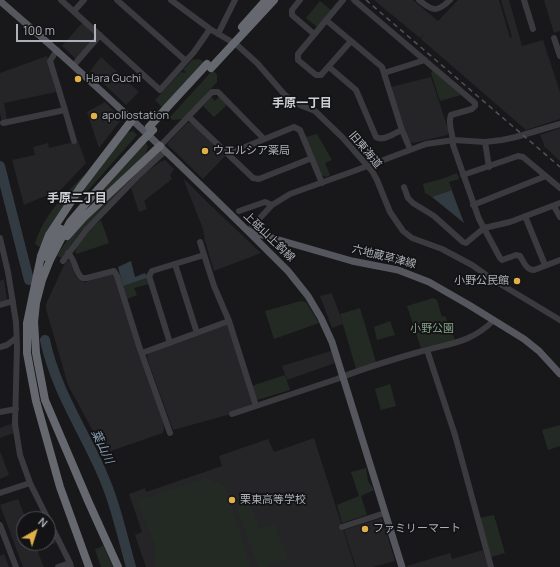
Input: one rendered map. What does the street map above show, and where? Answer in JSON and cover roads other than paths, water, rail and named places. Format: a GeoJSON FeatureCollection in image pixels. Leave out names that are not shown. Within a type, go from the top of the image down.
{"type":"FeatureCollection","features":[{"type":"Feature","properties":{"kind":"highway"},"geometry":{"type":"LineString","coordinates":[[209,66],[266,0]]}},
{"type":"Feature","properties":{"kind":"highway"},"geometry":{"type":"LineString","coordinates":[[39,270],[54,239],[68,218],[89,192],[274,0]]}},
{"type":"Feature","properties":{"kind":"highway"},"geometry":{"type":"LineString","coordinates":[[89,567],[70,517],[51,457],[36,401],[27,353],[27,323],[33,290],[44,246],[49,235],[56,222],[80,188],[132,120]]}},
{"type":"Feature","properties":{"kind":"highway"},"geometry":{"type":"LineString","coordinates":[[118,567],[109,550],[45,400],[36,352],[34,322],[36,303],[42,280],[57,246],[70,222],[140,140]]}},
{"type":"Feature","properties":{"kind":"highway"},"geometry":{"type":"LineString","coordinates":[[57,246],[84,217],[162,149]]}},
{"type":"Feature","properties":{"kind":"highway"},"geometry":{"type":"LineString","coordinates":[[82,547],[95,567]]}},
{"type":"Feature","properties":{"kind":"highway"},"geometry":{"type":"LineString","coordinates":[[109,550],[114,567]]}},
{"type":"Feature","properties":{"kind":"main road","name":"上砥山上鈎線"},"geometry":{"type":"LineString","coordinates":[[0,1],[74,65],[248,231],[288,271],[308,296],[321,318],[332,342],[402,567]]}},
{"type":"Feature","properties":{"kind":"main road","name":"六地蔵草津線"},"geometry":{"type":"LineString","coordinates":[[248,231],[352,261],[398,270],[429,282],[524,339],[539,351],[560,374]]}},
{"type":"Feature","properties":{"kind":"street"},"geometry":{"type":"LineString","coordinates":[[61,0],[160,90],[186,61],[210,29]]}},
{"type":"Feature","properties":{"kind":"street"},"geometry":{"type":"LineString","coordinates":[[74,11],[84,0]]}},
{"type":"Feature","properties":{"kind":"street"},"geometry":{"type":"LineString","coordinates":[[117,0],[186,61]]}},
{"type":"Feature","properties":{"kind":"street","name":"旧東海道"},"geometry":{"type":"LineString","coordinates":[[171,0],[210,29],[237,45],[257,63],[284,94],[295,103],[314,111],[342,137],[368,166],[377,180],[395,220],[403,231],[412,238],[442,249],[467,262],[505,288],[560,320]]}},
{"type":"Feature","properties":{"kind":"street"},"geometry":{"type":"LineString","coordinates":[[218,34],[235,0]]}},
{"type":"Feature","properties":{"kind":"street"},"geometry":{"type":"LineString","coordinates":[[300,0],[292,10],[292,14],[314,34]]}},
{"type":"Feature","properties":{"kind":"street"},"geometry":{"type":"LineString","coordinates":[[344,0],[298,54],[298,60],[316,75],[321,75],[351,41]]}},
{"type":"Feature","properties":{"kind":"street"},"geometry":{"type":"LineString","coordinates":[[354,0],[474,103],[475,106],[472,109],[451,115],[448,120],[454,140],[453,145],[473,205],[500,258],[502,260],[516,255],[520,256],[527,268],[530,270],[534,270],[560,260]]}},
{"type":"Feature","properties":{"kind":"street"},"geometry":{"type":"LineString","coordinates":[[419,0],[428,8],[436,10],[441,9],[450,0]]}},
{"type":"Feature","properties":{"kind":"street"},"geometry":{"type":"LineString","coordinates":[[524,0],[533,30]]}},
{"type":"Feature","properties":{"kind":"street"},"geometry":{"type":"LineString","coordinates":[[326,20],[382,67],[402,130],[410,149]]}},
{"type":"Feature","properties":{"kind":"street"},"geometry":{"type":"LineString","coordinates":[[74,65],[100,35]]}},
{"type":"Feature","properties":{"kind":"street"},"geometry":{"type":"LineString","coordinates":[[554,38],[560,56]]}},
{"type":"Feature","properties":{"kind":"street"},"geometry":{"type":"LineString","coordinates":[[57,50],[50,61],[74,141]]}},
{"type":"Feature","properties":{"kind":"street"},"geometry":{"type":"LineString","coordinates":[[384,73],[425,60]]}},
{"type":"Feature","properties":{"kind":"street"},"geometry":{"type":"LineString","coordinates":[[329,67],[356,90],[378,139],[382,139],[402,130]]}},
{"type":"Feature","properties":{"kind":"street"},"geometry":{"type":"LineString","coordinates":[[63,261],[86,230],[139,175],[212,92],[218,92],[264,139]]}},
{"type":"Feature","properties":{"kind":"street"},"geometry":{"type":"LineString","coordinates":[[3,123],[65,110]]}},
{"type":"Feature","properties":{"kind":"street"},"geometry":{"type":"LineString","coordinates":[[189,117],[253,178],[259,179],[312,158]]}},
{"type":"Feature","properties":{"kind":"street"},"geometry":{"type":"LineString","coordinates":[[248,231],[272,206],[290,194],[410,149],[426,144],[454,140],[485,142],[516,137],[560,124]]}},
{"type":"Feature","properties":{"kind":"street"},"geometry":{"type":"LineString","coordinates":[[228,154],[294,127],[300,130],[322,183]]}},
{"type":"Feature","properties":{"kind":"street"},"geometry":{"type":"LineString","coordinates":[[485,142],[489,167]]}},
{"type":"Feature","properties":{"kind":"street"},"geometry":{"type":"LineString","coordinates":[[463,176],[518,156],[523,157],[560,188]]}},
{"type":"Feature","properties":{"kind":"street"},"geometry":{"type":"LineString","coordinates":[[473,205],[546,176]]}},
{"type":"Feature","properties":{"kind":"street"},"geometry":{"type":"LineString","coordinates":[[404,187],[408,198],[413,203],[434,216],[466,243],[484,228],[510,222],[557,204],[560,217]]}},
{"type":"Feature","properties":{"kind":"street"},"geometry":{"type":"LineString","coordinates":[[239,211],[264,202],[272,206]]}},
{"type":"Feature","properties":{"kind":"street"},"geometry":{"type":"LineString","coordinates":[[525,216],[545,265]]}},
{"type":"Feature","properties":{"kind":"street"},"geometry":{"type":"LineString","coordinates":[[0,238],[2,257],[13,301],[16,338],[16,431],[20,455],[30,483],[71,565],[58,567]]}},
{"type":"Feature","properties":{"kind":"street"},"geometry":{"type":"LineString","coordinates":[[200,242],[214,286],[229,321],[256,406]]}},
{"type":"Feature","properties":{"kind":"street"},"geometry":{"type":"LineString","coordinates":[[68,253],[74,259],[78,274],[82,278],[114,271],[117,276],[170,433]]}},
{"type":"Feature","properties":{"kind":"street"},"geometry":{"type":"LineString","coordinates":[[170,343],[149,276],[152,271],[204,254]]}},
{"type":"Feature","properties":{"kind":"street"},"geometry":{"type":"LineString","coordinates":[[175,264],[197,333]]}},
{"type":"Feature","properties":{"kind":"street"},"geometry":{"type":"LineString","coordinates":[[0,305],[13,301]]}},
{"type":"Feature","properties":{"kind":"street"},"geometry":{"type":"LineString","coordinates":[[232,414],[350,374],[465,340],[481,332],[494,320]]}},
{"type":"Feature","properties":{"kind":"street"},"geometry":{"type":"LineString","coordinates":[[142,353],[229,321]]}},
{"type":"Feature","properties":{"kind":"street"},"geometry":{"type":"LineString","coordinates":[[0,347],[7,345],[16,338]]}},
{"type":"Feature","properties":{"kind":"street"},"geometry":{"type":"LineString","coordinates":[[427,350],[454,435],[491,567]]}},
{"type":"Feature","properties":{"kind":"street"},"geometry":{"type":"LineString","coordinates":[[0,412],[16,409]]}},
{"type":"Feature","properties":{"kind":"street"},"geometry":{"type":"LineString","coordinates":[[0,493],[30,483]]}},
{"type":"Feature","properties":{"kind":"street"},"geometry":{"type":"LineString","coordinates":[[342,527],[385,513]]}},
{"type":"Feature","properties":{"kind":"street"},"geometry":{"type":"LineString","coordinates":[[0,525],[16,567]]}},
{"type":"Feature","properties":{"kind":"waterway","name":"葉山川"},"geometry":{"type":"LineString","coordinates":[[0,166],[29,280]]}},
{"type":"Feature","properties":{"kind":"waterway","name":"葉山川"},"geometry":{"type":"LineString","coordinates":[[45,340],[55,375],[106,483],[118,519],[131,567]]}},
{"type":"Feature","properties":{"kind":"railway"},"geometry":{"type":"LineString","coordinates":[[366,0],[560,167]]}},
{"type":"Feature","properties":{"kind":"place","name":"Hara Guchi"},"geometry":{"type":"Point","coordinates":[78,79]}},
{"type":"Feature","properties":{"kind":"place","name":"apollostation"},"geometry":{"type":"Point","coordinates":[94,116]}},
{"type":"Feature","properties":{"kind":"place","name":"ウエルシア薬局"},"geometry":{"type":"Point","coordinates":[205,151]}},
{"type":"Feature","properties":{"kind":"place","name":"小野公民館"},"geometry":{"type":"Point","coordinates":[517,281]}},
{"type":"Feature","properties":{"kind":"place","name":"栗東高等学校"},"geometry":{"type":"Point","coordinates":[232,500]}},
{"type":"Feature","properties":{"kind":"place","name":"ファミリーマート"},"geometry":{"type":"Point","coordinates":[365,529]}},
{"type":"Feature","properties":{"kind":"district","name":"手原一丁目"},"geometry":{"type":"Point","coordinates":[302,104]}},
{"type":"Feature","properties":{"kind":"district","name":"手原二丁目"},"geometry":{"type":"Point","coordinates":[77,199]}},
{"type":"Feature","properties":{"kind":"park label","name":"小野公園"},"geometry":{"type":"Point","coordinates":[432,329]}}]}
